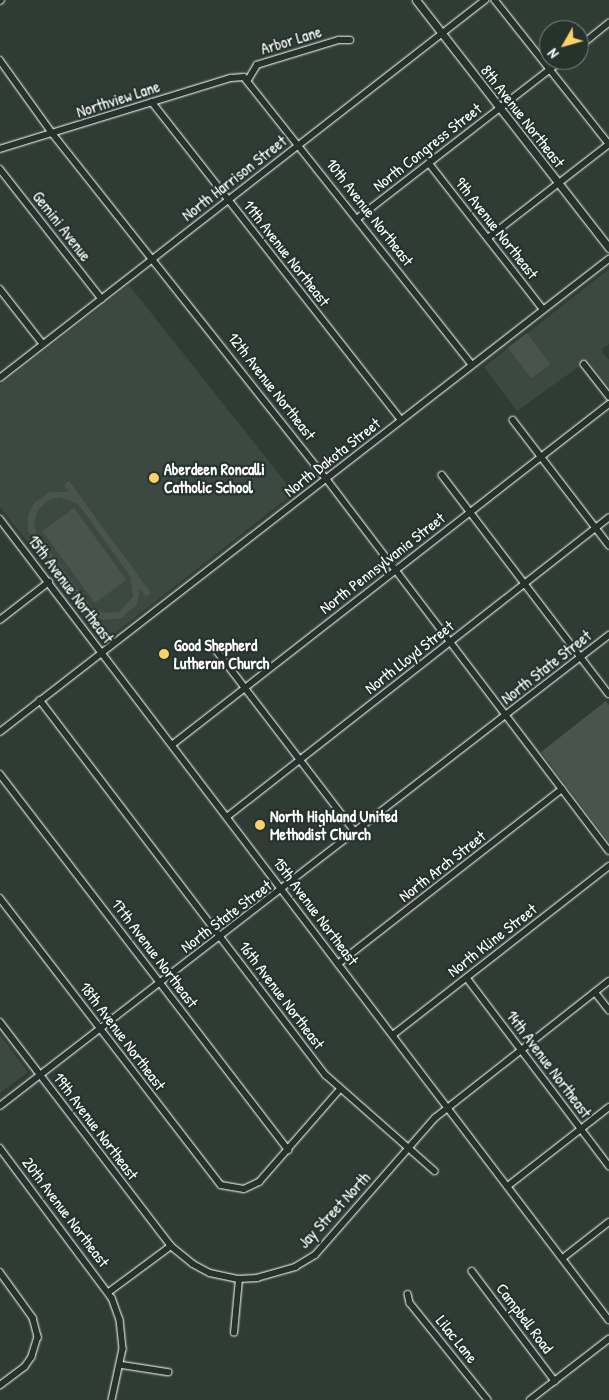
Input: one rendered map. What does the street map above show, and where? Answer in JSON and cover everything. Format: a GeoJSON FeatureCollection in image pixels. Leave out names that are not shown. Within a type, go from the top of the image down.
{"type":"FeatureCollection","features":[{"type":"Feature","properties":{"kind":"main road","name":"8th Avenue Northeast"},"geometry":{"type":"LineString","coordinates":[[416,0],[609,248]]}},
{"type":"Feature","properties":{"kind":"street","name":"North Harrison Street"},"geometry":{"type":"LineString","coordinates":[[0,378],[485,0]]}},
{"type":"Feature","properties":{"kind":"street"},"geometry":{"type":"LineString","coordinates":[[495,0],[539,55]]}},
{"type":"Feature","properties":{"kind":"street"},"geometry":{"type":"LineString","coordinates":[[589,39],[609,23]]}},
{"type":"Feature","properties":{"kind":"street","name":"Arbor Lane"},"geometry":{"type":"LineString","coordinates":[[246,78],[257,65],[339,40],[350,40]]}},
{"type":"Feature","properties":{"kind":"street","name":"12th Avenue Northeast"},"geometry":{"type":"LineString","coordinates":[[0,60],[53,134],[154,258],[326,478],[609,851]]}},
{"type":"Feature","properties":{"kind":"street","name":"North Congress Street"},"geometry":{"type":"LineString","coordinates":[[357,219],[549,70]]}},
{"type":"Feature","properties":{"kind":"street"},"geometry":{"type":"LineString","coordinates":[[488,238],[609,144],[551,70]]}},
{"type":"Feature","properties":{"kind":"street","name":"10th Avenue Northeast"},"geometry":{"type":"LineString","coordinates":[[246,78],[300,144],[472,365]]}},
{"type":"Feature","properties":{"kind":"street","name":"Northview Lane"},"geometry":{"type":"LineString","coordinates":[[0,149],[152,102],[246,78]]}},
{"type":"Feature","properties":{"kind":"street","name":"11th Avenue Northeast"},"geometry":{"type":"LineString","coordinates":[[152,102],[400,420]]}},
{"type":"Feature","properties":{"kind":"street","name":"9th Avenue Northeast"},"geometry":{"type":"LineString","coordinates":[[429,163],[544,309]]}},
{"type":"Feature","properties":{"kind":"street","name":"Gemini Avenue"},"geometry":{"type":"LineString","coordinates":[[0,170],[102,299]]}},
{"type":"Feature","properties":{"kind":"street","name":"North Dakota Street"},"geometry":{"type":"LineString","coordinates":[[0,732],[609,259]]}},
{"type":"Feature","properties":{"kind":"street"},"geometry":{"type":"LineString","coordinates":[[0,289],[43,344]]}},
{"type":"Feature","properties":{"kind":"street"},"geometry":{"type":"LineString","coordinates":[[584,364],[609,396]]}},
{"type":"Feature","properties":{"kind":"street","name":"North Pennsylvania Street"},"geometry":{"type":"LineString","coordinates":[[172,745],[609,404]]}},
{"type":"Feature","properties":{"kind":"street"},"geometry":{"type":"LineString","coordinates":[[513,420],[609,545]]}},
{"type":"Feature","properties":{"kind":"street"},"geometry":{"type":"LineString","coordinates":[[442,475],[609,694]]}},
{"type":"Feature","properties":{"kind":"street","name":"North Lloyd Street"},"geometry":{"type":"LineString","coordinates":[[227,816],[609,518]]}},
{"type":"Feature","properties":{"kind":"street","name":"15th Avenue Northeast"},"geometry":{"type":"LineString","coordinates":[[0,519],[609,1320]]}},
{"type":"Feature","properties":{"kind":"street"},"geometry":{"type":"LineString","coordinates":[[0,620],[49,582]]}},
{"type":"Feature","properties":{"kind":"street","name":"North State Street"},"geometry":{"type":"LineString","coordinates":[[0,1106],[356,833],[609,635]]}},
{"type":"Feature","properties":{"kind":"street"},"geometry":{"type":"LineString","coordinates":[[217,651],[356,833]]}},
{"type":"Feature","properties":{"kind":"street","name":"16th Avenue Northeast"},"geometry":{"type":"LineString","coordinates":[[40,700],[321,1069],[340,1089],[408,1147]]}},
{"type":"Feature","properties":{"kind":"street","name":"17th Avenue Northeast"},"geometry":{"type":"LineString","coordinates":[[0,774],[288,1150]]}},
{"type":"Feature","properties":{"kind":"street","name":"North Arch Street"},"geometry":{"type":"LineString","coordinates":[[338,964],[562,790]]}},
{"type":"Feature","properties":{"kind":"street","name":"North Kline Street"},"geometry":{"type":"LineString","coordinates":[[392,1035],[609,866]]}},
{"type":"Feature","properties":{"kind":"street","name":"18th Avenue Northeast"},"geometry":{"type":"LineString","coordinates":[[0,898],[212,1176],[227,1188],[244,1189],[254,1186],[288,1150]]}},
{"type":"Feature","properties":{"kind":"street","name":"14th Avenue Northeast"},"geometry":{"type":"LineString","coordinates":[[467,978],[609,1166]]}},
{"type":"Feature","properties":{"kind":"street","name":"Jay Street North"},"geometry":{"type":"LineString","coordinates":[[171,1246],[202,1269],[239,1279],[277,1274],[315,1255],[408,1147],[448,1108],[609,982]]}},
{"type":"Feature","properties":{"kind":"street"},"geometry":{"type":"LineString","coordinates":[[595,992],[609,1010]]}},
{"type":"Feature","properties":{"kind":"street","name":"19th Avenue Northeast"},"geometry":{"type":"LineString","coordinates":[[0,1022],[171,1246]]}},
{"type":"Feature","properties":{"kind":"street"},"geometry":{"type":"LineString","coordinates":[[288,1150],[340,1089]]}},
{"type":"Feature","properties":{"kind":"street"},"geometry":{"type":"LineString","coordinates":[[508,1186],[609,1107]]}},
{"type":"Feature","properties":{"kind":"street"},"geometry":{"type":"LineString","coordinates":[[408,1147],[435,1171]]}},
{"type":"Feature","properties":{"kind":"street","name":"20th Avenue Northeast"},"geometry":{"type":"LineString","coordinates":[[0,1148],[109,1292]]}},
{"type":"Feature","properties":{"kind":"street"},"geometry":{"type":"LineString","coordinates":[[563,1258],[609,1222]]}},
{"type":"Feature","properties":{"kind":"street"},"geometry":{"type":"LineString","coordinates":[[112,1400],[122,1366],[122,1330],[109,1292],[171,1246]]}},
{"type":"Feature","properties":{"kind":"street","name":"Campbell Road"},"geometry":{"type":"LineString","coordinates":[[472,1270],[556,1381]]}},
{"type":"Feature","properties":{"kind":"street"},"geometry":{"type":"LineString","coordinates":[[0,1272],[33,1318],[38,1337],[32,1358],[25,1368],[0,1386]]}},
{"type":"Feature","properties":{"kind":"street"},"geometry":{"type":"LineString","coordinates":[[234,1333],[239,1279]]}},
{"type":"Feature","properties":{"kind":"street","name":"Lilac Lane"},"geometry":{"type":"LineString","coordinates":[[408,1294],[416,1311],[488,1400]]}},
{"type":"Feature","properties":{"kind":"street"},"geometry":{"type":"LineString","coordinates":[[530,1400],[609,1339]]}},
{"type":"Feature","properties":{"kind":"street"},"geometry":{"type":"LineString","coordinates":[[122,1366],[168,1372]]}},
{"type":"Feature","properties":{"kind":"shaded area"},"geometry":{"type":"Polygon","coordinates":[[[609,269],[609,344],[601,350],[609,360],[609,387],[588,360],[517,411],[484,367],[609,269]]]}},
{"type":"Feature","properties":{"kind":"shaded area"},"geometry":{"type":"Polygon","coordinates":[[[129,285],[294,493],[105,641],[0,507],[0,385],[129,285]]]}},
{"type":"Feature","properties":{"kind":"shaded area"},"geometry":{"type":"Polygon","coordinates":[[[527,333],[550,364],[531,379],[508,347],[527,333]]]}},
{"type":"Feature","properties":{"kind":"shaded area"},"geometry":{"type":"Polygon","coordinates":[[[69,481],[151,593],[146,597],[140,589],[137,604],[122,618],[103,620],[86,612],[28,531],[28,515],[35,502],[50,492],[69,492],[64,485],[69,481]],[[60,497],[48,500],[38,510],[34,521],[36,533],[91,607],[104,613],[119,612],[133,597],[130,576],[79,505],[60,497]]]}},
{"type":"Feature","properties":{"kind":"shaded area"},"geometry":{"type":"Polygon","coordinates":[[[74,508],[126,580],[95,603],[42,531],[74,508]]]}},
{"type":"Feature","properties":{"kind":"shaded area"},"geometry":{"type":"Polygon","coordinates":[[[606,701],[609,705],[609,842],[541,752],[606,701]]]}},
{"type":"Feature","properties":{"kind":"shaded area"},"geometry":{"type":"Polygon","coordinates":[[[0,1035],[28,1072],[0,1093],[0,1035]]]}},
{"type":"Feature","properties":{"kind":"place","name":"Aberdeen Roncalli Catholic School"},"geometry":{"type":"Point","coordinates":[154,478]}},
{"type":"Feature","properties":{"kind":"place","name":"Good Shepherd Lutheran Church"},"geometry":{"type":"Point","coordinates":[164,654]}},
{"type":"Feature","properties":{"kind":"place","name":"North Highland United Methodist Church"},"geometry":{"type":"Point","coordinates":[260,825]}}]}
